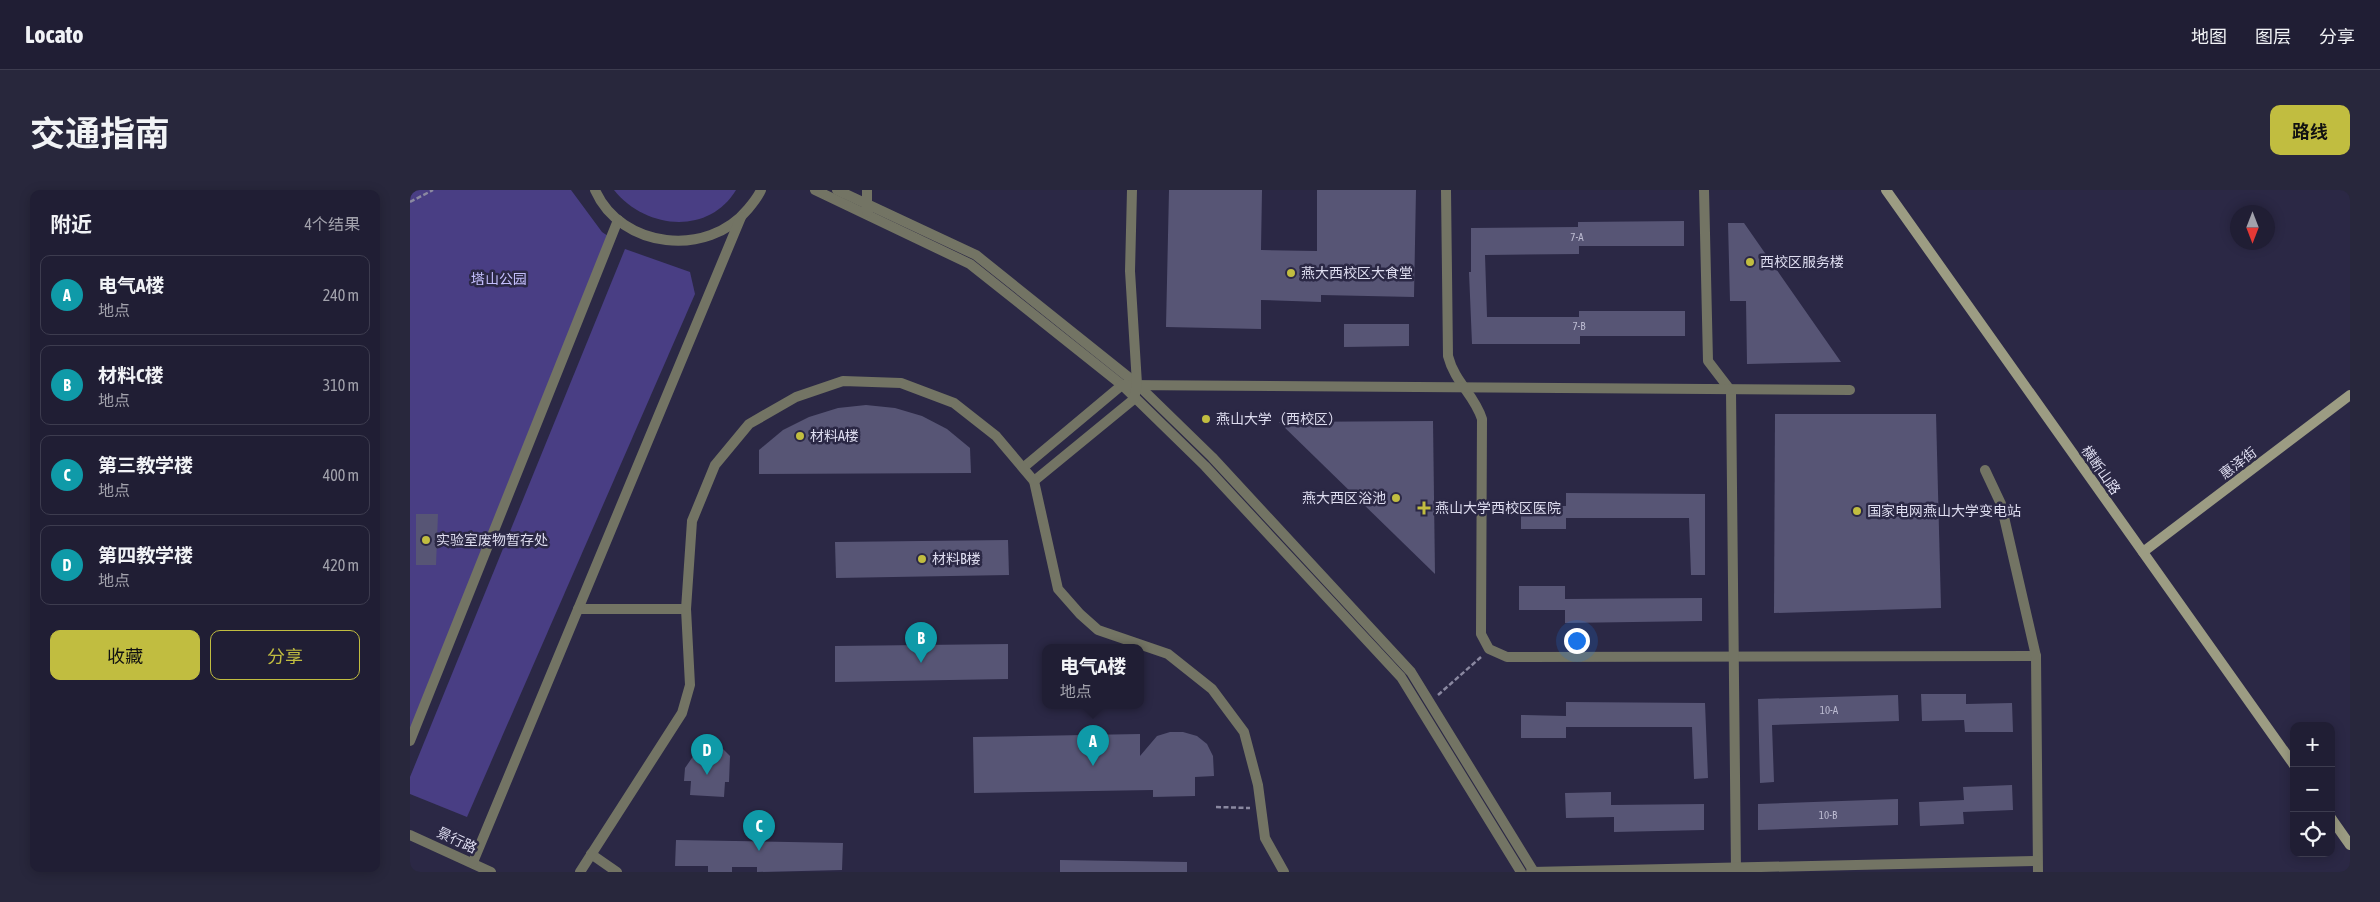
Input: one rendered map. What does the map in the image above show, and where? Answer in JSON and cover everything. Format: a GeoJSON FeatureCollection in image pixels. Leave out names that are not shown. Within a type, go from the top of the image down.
{"type":"FeatureCollection","features":[{"type":"Feature","properties":{"kind":"main road","name":"横断山路"},"geometry":{"type":"LineString","coordinates":[[1886,190],[2290,759]]}},
{"type":"Feature","properties":{"kind":"main road","name":"惠泽街"},"geometry":{"type":"LineString","coordinates":[[2143,552],[2350,395]]}},
{"type":"Feature","properties":{"kind":"main road"},"geometry":{"type":"LineString","coordinates":[[2335,824],[2350,845]]}},
{"type":"Feature","properties":{"kind":"street"},"geometry":{"type":"LineString","coordinates":[[595,190],[599,199],[618,220],[641,234],[667,241],[694,240],[719,232],[741,217]]}},
{"type":"Feature","properties":{"kind":"street"},"geometry":{"type":"LineString","coordinates":[[472,862],[741,217],[761,190]]}},
{"type":"Feature","properties":{"kind":"street"},"geometry":{"type":"LineString","coordinates":[[814,190],[976,255],[1137,384],[1212,457],[1412,672],[1533,871],[1736,870],[2038,861]]}},
{"type":"Feature","properties":{"kind":"street"},"geometry":{"type":"LineString","coordinates":[[837,190],[867,210],[970,264],[1122,385],[1134,399],[1205,466],[1400,677],[1521,872]]}},
{"type":"Feature","properties":{"kind":"street"},"geometry":{"type":"LineString","coordinates":[[867,190],[867,210]]}},
{"type":"Feature","properties":{"kind":"street"},"geometry":{"type":"LineString","coordinates":[[1034,481],[1134,399],[1137,384],[1130,271],[1132,190]]}},
{"type":"Feature","properties":{"kind":"street"},"geometry":{"type":"LineString","coordinates":[[1446,190],[1448,356],[1452,372],[1477,405],[1482,419],[1482,634],[1489,649],[1507,657],[2036,656]]}},
{"type":"Feature","properties":{"kind":"street"},"geometry":{"type":"LineString","coordinates":[[1704,190],[1708,361],[1731,391],[1736,657],[1736,870]]}},
{"type":"Feature","properties":{"kind":"street"},"geometry":{"type":"LineString","coordinates":[[410,741],[618,220]]}},
{"type":"Feature","properties":{"kind":"street"},"geometry":{"type":"LineString","coordinates":[[580,872],[682,712],[690,685],[686,609],[692,521],[716,465],[749,424],[796,397],[843,381],[901,383],[954,403],[996,436],[1034,481],[1058,589],[1080,614],[1098,630],[1139,644]]}},
{"type":"Feature","properties":{"kind":"street"},"geometry":{"type":"LineString","coordinates":[[1024,467],[1122,385],[1731,391],[1850,390]]}},
{"type":"Feature","properties":{"kind":"street"},"geometry":{"type":"LineString","coordinates":[[1985,470],[2000,504],[2036,656],[2038,872]]}},
{"type":"Feature","properties":{"kind":"street"},"geometry":{"type":"LineString","coordinates":[[578,609],[686,609]]}},
{"type":"Feature","properties":{"kind":"street"},"geometry":{"type":"LineString","coordinates":[[1144,646],[1168,654],[1212,689],[1244,732],[1258,785],[1265,838],[1284,872]]}},
{"type":"Feature","properties":{"kind":"street","name":"景行路"},"geometry":{"type":"LineString","coordinates":[[410,835],[491,872]]}},
{"type":"Feature","properties":{"kind":"street"},"geometry":{"type":"LineString","coordinates":[[591,854],[618,872]]}},
{"type":"Feature","properties":{"kind":"path"},"geometry":{"type":"LineString","coordinates":[[410,202],[433,190]]}},
{"type":"Feature","properties":{"kind":"path"},"geometry":{"type":"LineString","coordinates":[[1430,702],[1489,649]]}},
{"type":"Feature","properties":{"kind":"path"},"geometry":{"type":"LineString","coordinates":[[1216,807],[1262,809]]}},
{"type":"Feature","properties":{"kind":"green space","name":"塔山公园"},"geometry":{"type":"Polygon","coordinates":[[[410,190],[571,190],[602,232],[611,238],[410,741],[410,190]]]}},
{"type":"Feature","properties":{"kind":"green space"},"geometry":{"type":"Polygon","coordinates":[[[614,190],[736,190],[724,205],[709,215],[693,220],[676,222],[642,213],[627,203],[614,190]]]}},
{"type":"Feature","properties":{"kind":"green space"},"geometry":{"type":"Polygon","coordinates":[[[625,249],[690,272],[695,294],[467,817],[410,794],[410,777],[625,249]]]}},
{"type":"Feature","properties":{"kind":"building","name":"燕大西校区大食堂"},"geometry":{"type":"Polygon","coordinates":[[[1169,190],[1262,190],[1261,250],[1317,251],[1317,190],[1416,190],[1414,297],[1321,295],[1321,302],[1261,300],[1261,329],[1166,327],[1169,190]]]}},
{"type":"Feature","properties":{"kind":"building"},"geometry":{"type":"Polygon","coordinates":[[[1684,221],[1684,246],[1579,246],[1579,254],[1485,255],[1487,317],[1579,317],[1579,311],[1685,311],[1685,336],[1580,336],[1580,344],[1472,344],[1469,272],[1471,272],[1471,228],[1578,227],[1578,222],[1684,221]]]}},
{"type":"Feature","properties":{"kind":"building","name":"西校区服务楼"},"geometry":{"type":"Polygon","coordinates":[[[1728,223],[1744,223],[1841,362],[1747,364],[1746,301],[1730,301],[1728,223]]]}},
{"type":"Feature","properties":{"kind":"building"},"geometry":{"type":"Polygon","coordinates":[[[1344,324],[1409,324],[1409,346],[1344,347],[1344,324]]]}},
{"type":"Feature","properties":{"kind":"building","name":"材料A楼"},"geometry":{"type":"Polygon","coordinates":[[[866,405],[895,408],[922,416],[947,429],[970,448],[971,473],[759,474],[759,450],[783,430],[809,417],[838,408],[866,405]]]}},
{"type":"Feature","properties":{"kind":"building","name":"国家电网燕山大学变电站"},"geometry":{"type":"Polygon","coordinates":[[[1775,414],[1936,414],[1941,608],[1774,613],[1775,414]]]}},
{"type":"Feature","properties":{"kind":"building","name":"燕大西区浴池"},"geometry":{"type":"Polygon","coordinates":[[[1433,421],[1435,574],[1279,422],[1433,421]]]}},
{"type":"Feature","properties":{"kind":"building"},"geometry":{"type":"Polygon","coordinates":[[[1566,493],[1705,494],[1705,575],[1691,575],[1689,518],[1566,518],[1566,529],[1521,529],[1521,506],[1566,506],[1566,493]]]}},
{"type":"Feature","properties":{"kind":"building","name":"实验室废物暂存处"},"geometry":{"type":"Polygon","coordinates":[[[416,514],[438,514],[436,565],[416,565],[416,514]]]}},
{"type":"Feature","properties":{"kind":"building","name":"材料B楼"},"geometry":{"type":"Polygon","coordinates":[[[1008,540],[1009,575],[836,578],[835,542],[1008,540]]]}},
{"type":"Feature","properties":{"kind":"building"},"geometry":{"type":"Polygon","coordinates":[[[1519,586],[1565,586],[1565,599],[1702,598],[1702,621],[1565,623],[1565,610],[1519,610],[1519,586]]]}},
{"type":"Feature","properties":{"kind":"building"},"geometry":{"type":"Polygon","coordinates":[[[1008,644],[1008,679],[835,682],[835,646],[1008,644]]]}},
{"type":"Feature","properties":{"kind":"building"},"geometry":{"type":"Polygon","coordinates":[[[1921,694],[1966,694],[1966,704],[2012,703],[2013,732],[1965,732],[1964,720],[1922,721],[1921,694]]]}},
{"type":"Feature","properties":{"kind":"building"},"geometry":{"type":"Polygon","coordinates":[[[1898,695],[1899,721],[1772,725],[1774,782],[1760,783],[1758,699],[1898,695]]]}},
{"type":"Feature","properties":{"kind":"building"},"geometry":{"type":"Polygon","coordinates":[[[1566,702],[1705,703],[1708,778],[1694,779],[1692,727],[1566,727],[1566,738],[1521,738],[1521,715],[1566,716],[1566,702]]]}},
{"type":"Feature","properties":{"kind":"building"},"geometry":{"type":"Polygon","coordinates":[[[1170,732],[1183,732],[1197,736],[1207,744],[1213,756],[1214,776],[1195,777],[1195,796],[1153,797],[1153,790],[974,793],[973,737],[1140,734],[1140,756],[1157,736],[1170,732]]]}},
{"type":"Feature","properties":{"kind":"building"},"geometry":{"type":"Polygon","coordinates":[[[707,748],[722,748],[730,756],[729,782],[725,782],[724,797],[690,795],[691,781],[684,781],[685,768],[694,755],[707,748]]]}},
{"type":"Feature","properties":{"kind":"building"},"geometry":{"type":"Polygon","coordinates":[[[2012,785],[2013,810],[1963,812],[1964,824],[1920,826],[1919,802],[1964,800],[1963,787],[2012,785]]]}},
{"type":"Feature","properties":{"kind":"building"},"geometry":{"type":"Polygon","coordinates":[[[1611,792],[1611,805],[1704,804],[1704,830],[1614,832],[1614,817],[1566,818],[1565,793],[1611,792]]]}},
{"type":"Feature","properties":{"kind":"building"},"geometry":{"type":"Polygon","coordinates":[[[1898,799],[1898,825],[1758,830],[1758,804],[1898,799]]]}},
{"type":"Feature","properties":{"kind":"building"},"geometry":{"type":"Polygon","coordinates":[[[676,840],[843,843],[842,870],[757,872],[757,867],[732,867],[732,872],[708,872],[708,866],[675,866],[676,840]]]}},
{"type":"Feature","properties":{"kind":"building"},"geometry":{"type":"Polygon","coordinates":[[[1060,860],[1187,862],[1187,872],[1060,872],[1060,860]]]}},
{"type":"Feature","properties":{"kind":"place","name":"西校区服务楼"},"geometry":{"type":"Point","coordinates":[1750,262]}},
{"type":"Feature","properties":{"kind":"place","name":"燕大西校区大食堂"},"geometry":{"type":"Point","coordinates":[1291,273]}},
{"type":"Feature","properties":{"kind":"place","name":"燕山大学（西校区）"},"geometry":{"type":"Point","coordinates":[1206,419]}},
{"type":"Feature","properties":{"kind":"place","name":"材料A楼"},"geometry":{"type":"Point","coordinates":[800,436]}},
{"type":"Feature","properties":{"kind":"place","name":"燕大西区浴池"},"geometry":{"type":"Point","coordinates":[1396,498]}},
{"type":"Feature","properties":{"kind":"place","name":"燕山大学西校区医院"},"geometry":{"type":"Point","coordinates":[1424,508]}},
{"type":"Feature","properties":{"kind":"place","name":"国家电网燕山大学变电站"},"geometry":{"type":"Point","coordinates":[1857,511]}},
{"type":"Feature","properties":{"kind":"place","name":"实验室废物暂存处"},"geometry":{"type":"Point","coordinates":[426,540]}},
{"type":"Feature","properties":{"kind":"place","name":"材料B楼"},"geometry":{"type":"Point","coordinates":[922,559]}},
{"type":"Feature","properties":{"kind":"place","name":"材料C楼"},"geometry":{"type":"Point","coordinates":[921,663]}},
{"type":"Feature","properties":{"kind":"place","name":"电气A楼"},"geometry":{"type":"Point","coordinates":[1093,766]}},
{"type":"Feature","properties":{"kind":"place","name":"第四教学楼"},"geometry":{"type":"Point","coordinates":[707,775]}},
{"type":"Feature","properties":{"kind":"place","name":"第三教学楼"},"geometry":{"type":"Point","coordinates":[759,851]}}]}
